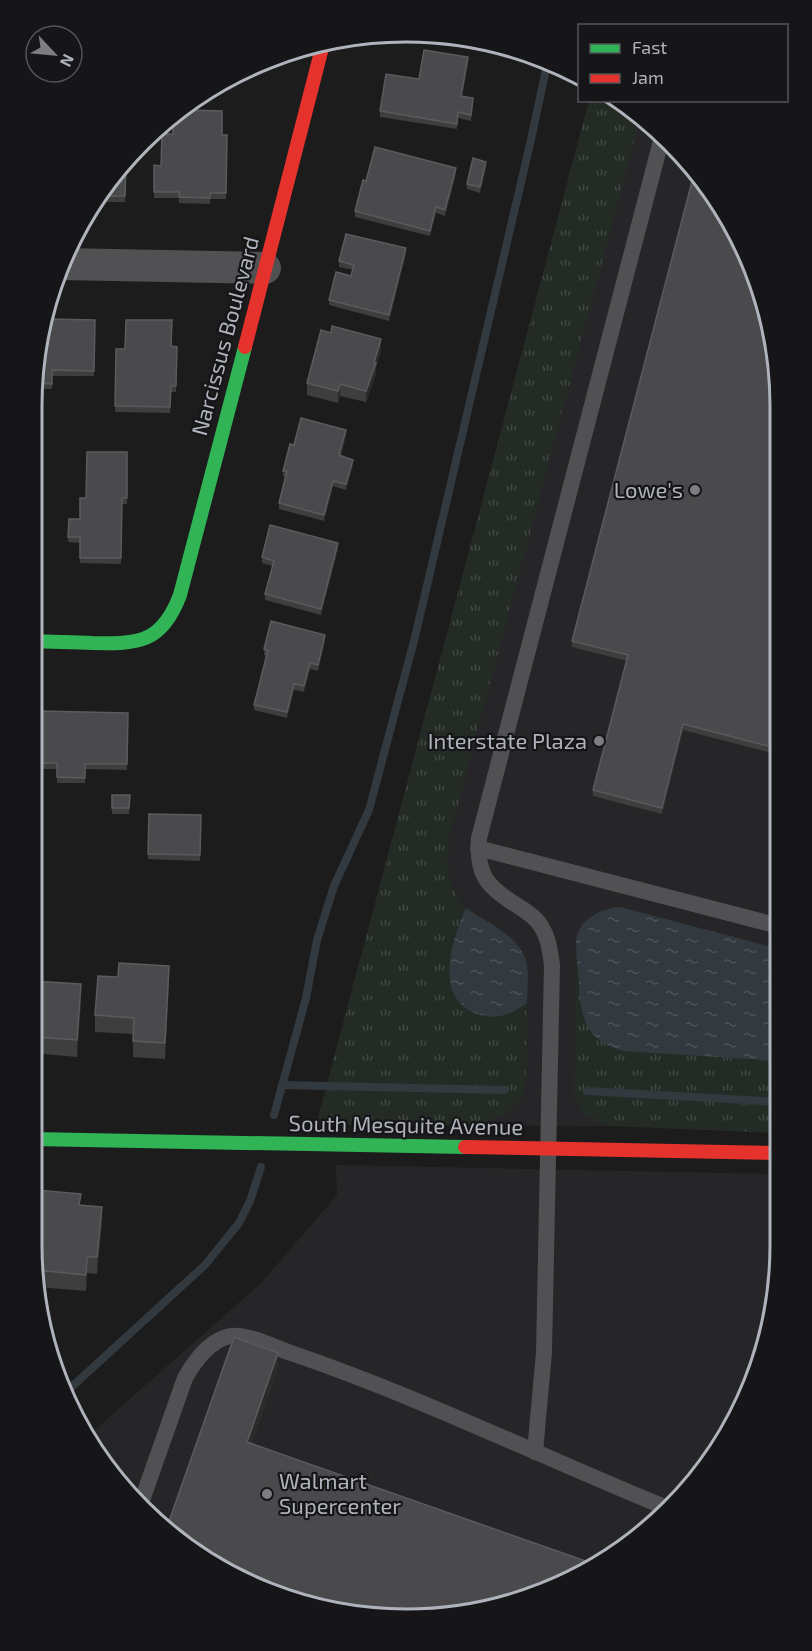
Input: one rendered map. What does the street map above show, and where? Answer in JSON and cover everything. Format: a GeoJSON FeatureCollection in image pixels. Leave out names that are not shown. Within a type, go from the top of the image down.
{"type":"FeatureCollection","features":[{"type":"Feature","properties":{"kind":"street","name":"Narcissus Boulevard"},"geometry":{"type":"LineString","coordinates":[[42,642],[124,644],[150,638],[170,620],[180,595],[321,52]]}},
{"type":"Feature","properties":{"kind":"street"},"geometry":{"type":"LineString","coordinates":[[71,264],[265,268]]}},
{"type":"Feature","properties":{"kind":"street","name":"South Mesquite Avenue"},"geometry":{"type":"LineString","coordinates":[[42,1139],[770,1153]]}},
{"type":"Feature","properties":{"kind":"lane"},"geometry":{"type":"LineString","coordinates":[[535,1452],[543,1378],[552,965],[543,928],[536,920],[491,887],[480,870],[478,848],[660,146]]}},
{"type":"Feature","properties":{"kind":"lane"},"geometry":{"type":"LineString","coordinates":[[478,848],[770,924]]}},
{"type":"Feature","properties":{"kind":"lane"},"geometry":{"type":"LineString","coordinates":[[143,1496],[185,1378],[194,1364],[224,1338],[240,1336],[333,1368],[660,1505]]}},
{"type":"Feature","properties":{"kind":"shaded area","name":"Interstate Plaza"},"geometry":{"type":"Polygon","coordinates":[[[589,102],[606,102],[646,132],[680,166],[709,204],[726,233],[757,308],[767,358],[770,406],[770,1133],[612,1126],[316,1125],[589,102]]]}},
{"type":"Feature","properties":{"kind":"shaded area"},"geometry":{"type":"Polygon","coordinates":[[[336,1165],[770,1174],[769,1269],[758,1339],[732,1406],[695,1467],[646,1519],[628,1534],[588,1560],[548,1579],[222,1559],[184,1534],[132,1485],[93,1431],[261,1283],[337,1195],[336,1165]]]}},
{"type":"Feature","properties":{"kind":"green space"},"geometry":{"type":"Polygon","coordinates":[[[589,102],[606,102],[638,126],[450,834],[448,865],[452,887],[462,902],[474,913],[503,931],[517,945],[527,964],[524,1090],[510,1110],[478,1124],[316,1125],[589,102]]]}},
{"type":"Feature","properties":{"kind":"green space"},"geometry":{"type":"Polygon","coordinates":[[[620,907],[770,947],[770,1133],[612,1126],[593,1119],[579,1107],[574,1094],[576,940],[582,927],[592,916],[620,907]]]}},
{"type":"Feature","properties":{"kind":"water"},"geometry":{"type":"Polygon","coordinates":[[[620,907],[770,947],[770,1060],[624,1051],[606,1045],[595,1037],[585,1022],[582,1009],[576,952],[577,934],[591,917],[620,907]]]}},
{"type":"Feature","properties":{"kind":"water"},"geometry":{"type":"Polygon","coordinates":[[[466,908],[511,938],[524,955],[528,970],[527,1003],[511,1013],[493,1017],[480,1015],[465,1007],[455,997],[449,969],[455,937],[466,908]]]}},
{"type":"Feature","properties":{"kind":"building"},"geometry":{"type":"Polygon","coordinates":[[[424,50],[468,57],[461,96],[473,98],[471,115],[458,112],[457,124],[380,111],[386,74],[419,79],[424,50]]]}},
{"type":"Feature","properties":{"kind":"building"},"geometry":{"type":"Polygon","coordinates":[[[194,110],[222,111],[222,135],[227,135],[226,193],[210,193],[210,198],[179,197],[179,192],[154,192],[154,165],[161,166],[162,136],[173,134],[173,126],[194,110]]]}},
{"type":"Feature","properties":{"kind":"building"},"geometry":{"type":"Polygon","coordinates":[[[375,147],[456,168],[445,210],[436,207],[430,231],[355,211],[375,147]]]}},
{"type":"Feature","properties":{"kind":"building"},"geometry":{"type":"Polygon","coordinates":[[[473,158],[486,162],[480,187],[467,184],[473,158]]]}},
{"type":"Feature","properties":{"kind":"building"},"geometry":{"type":"Polygon","coordinates":[[[126,174],[125,196],[109,196],[126,174]]]}},
{"type":"Feature","properties":{"kind":"building","name":"Lowe's"},"geometry":{"type":"Polygon","coordinates":[[[692,181],[721,224],[742,267],[758,312],[767,358],[770,406],[770,747],[683,724],[662,808],[593,790],[628,655],[572,641],[692,181]]]}},
{"type":"Feature","properties":{"kind":"building"},"geometry":{"type":"Polygon","coordinates":[[[346,234],[406,248],[389,315],[329,300],[336,272],[351,276],[354,265],[339,261],[346,234]]]}},
{"type":"Feature","properties":{"kind":"building"},"geometry":{"type":"Polygon","coordinates":[[[52,319],[95,320],[94,371],[52,370],[52,384],[43,383],[52,319]]]}},
{"type":"Feature","properties":{"kind":"building"},"geometry":{"type":"Polygon","coordinates":[[[126,320],[172,320],[171,346],[177,347],[176,386],[171,386],[170,407],[115,406],[116,349],[125,349],[126,320]]]}},
{"type":"Feature","properties":{"kind":"building"},"geometry":{"type":"Polygon","coordinates":[[[332,326],[381,339],[374,363],[376,363],[366,391],[340,384],[338,391],[307,383],[321,330],[331,333],[332,326]]]}},
{"type":"Feature","properties":{"kind":"building"},"geometry":{"type":"Polygon","coordinates":[[[301,418],[346,430],[339,455],[353,460],[346,484],[333,481],[324,515],[279,503],[287,471],[283,471],[290,444],[294,445],[301,418]]]}},
{"type":"Feature","properties":{"kind":"building"},"geometry":{"type":"Polygon","coordinates":[[[87,452],[127,452],[127,498],[122,498],[121,558],[80,558],[80,537],[68,537],[69,519],[80,519],[80,498],[86,498],[87,452]]]}},
{"type":"Feature","properties":{"kind":"building"},"geometry":{"type":"Polygon","coordinates":[[[270,525],[338,543],[321,609],[265,594],[274,561],[262,557],[270,525]]]}},
{"type":"Feature","properties":{"kind":"building"},"geometry":{"type":"Polygon","coordinates":[[[271,621],[325,635],[318,665],[310,663],[304,686],[294,684],[287,712],[254,705],[268,650],[264,649],[271,621]]]}},
{"type":"Feature","properties":{"kind":"building"},"geometry":{"type":"Polygon","coordinates":[[[42,711],[128,713],[127,764],[85,764],[85,778],[57,777],[57,763],[42,763],[42,711]]]}},
{"type":"Feature","properties":{"kind":"building"},"geometry":{"type":"Polygon","coordinates":[[[112,795],[130,795],[129,808],[112,808],[112,795]]]}},
{"type":"Feature","properties":{"kind":"building"},"geometry":{"type":"Polygon","coordinates":[[[149,814],[201,815],[200,855],[148,854],[149,814]]]}},
{"type":"Feature","properties":{"kind":"building"},"geometry":{"type":"Polygon","coordinates":[[[119,963],[169,966],[165,1043],[133,1041],[134,1018],[95,1015],[98,976],[118,977],[119,963]]]}},
{"type":"Feature","properties":{"kind":"building"},"geometry":{"type":"Polygon","coordinates":[[[42,982],[81,984],[77,1040],[42,1038],[42,982]]]}},
{"type":"Feature","properties":{"kind":"building"},"geometry":{"type":"Polygon","coordinates":[[[42,1191],[81,1194],[79,1205],[102,1207],[97,1257],[87,1257],[86,1275],[43,1271],[42,1191]]]}},
{"type":"Feature","properties":{"kind":"building","name":"Walmart Supercenter"},"geometry":{"type":"Polygon","coordinates":[[[234,1337],[278,1353],[247,1442],[586,1561],[523,1590],[477,1602],[406,1609],[358,1606],[312,1597],[267,1581],[204,1548],[169,1521],[234,1337]]]}},
{"type":"Feature","properties":{"kind":"waterway"},"geometry":{"type":"LineString","coordinates":[[274,1115],[306,998],[317,940],[334,886],[369,810],[415,637],[546,70]]}},
{"type":"Feature","properties":{"kind":"waterway"},"geometry":{"type":"LineString","coordinates":[[282,1085],[505,1090]]}},
{"type":"Feature","properties":{"kind":"waterway"},"geometry":{"type":"LineString","coordinates":[[587,1091],[770,1101]]}},
{"type":"Feature","properties":{"kind":"waterway"},"geometry":{"type":"LineString","coordinates":[[71,1387],[205,1265],[239,1223],[250,1201],[261,1167]]}},
{"type":"Feature","properties":{"kind":"traffic: fast"},"geometry":{"type":"LineString","coordinates":[[42,641],[123,643],[147,637],[157,632],[165,623],[180,595],[245,347]]}},
{"type":"Feature","properties":{"kind":"traffic: fast"},"geometry":{"type":"LineString","coordinates":[[42,1139],[465,1147]]}},
{"type":"Feature","properties":{"kind":"traffic: jam"},"geometry":{"type":"LineString","coordinates":[[245,347],[321,52]]}},
{"type":"Feature","properties":{"kind":"traffic: jam"},"geometry":{"type":"LineString","coordinates":[[465,1147],[770,1153]]}},
{"type":"Feature","properties":{"kind":"place","name":"Lowe's"},"geometry":{"type":"Point","coordinates":[695,490]}},
{"type":"Feature","properties":{"kind":"place","name":"Interstate Plaza"},"geometry":{"type":"Point","coordinates":[599,741]}},
{"type":"Feature","properties":{"kind":"place","name":"Walmart Supercenter"},"geometry":{"type":"Point","coordinates":[267,1494]}}]}
